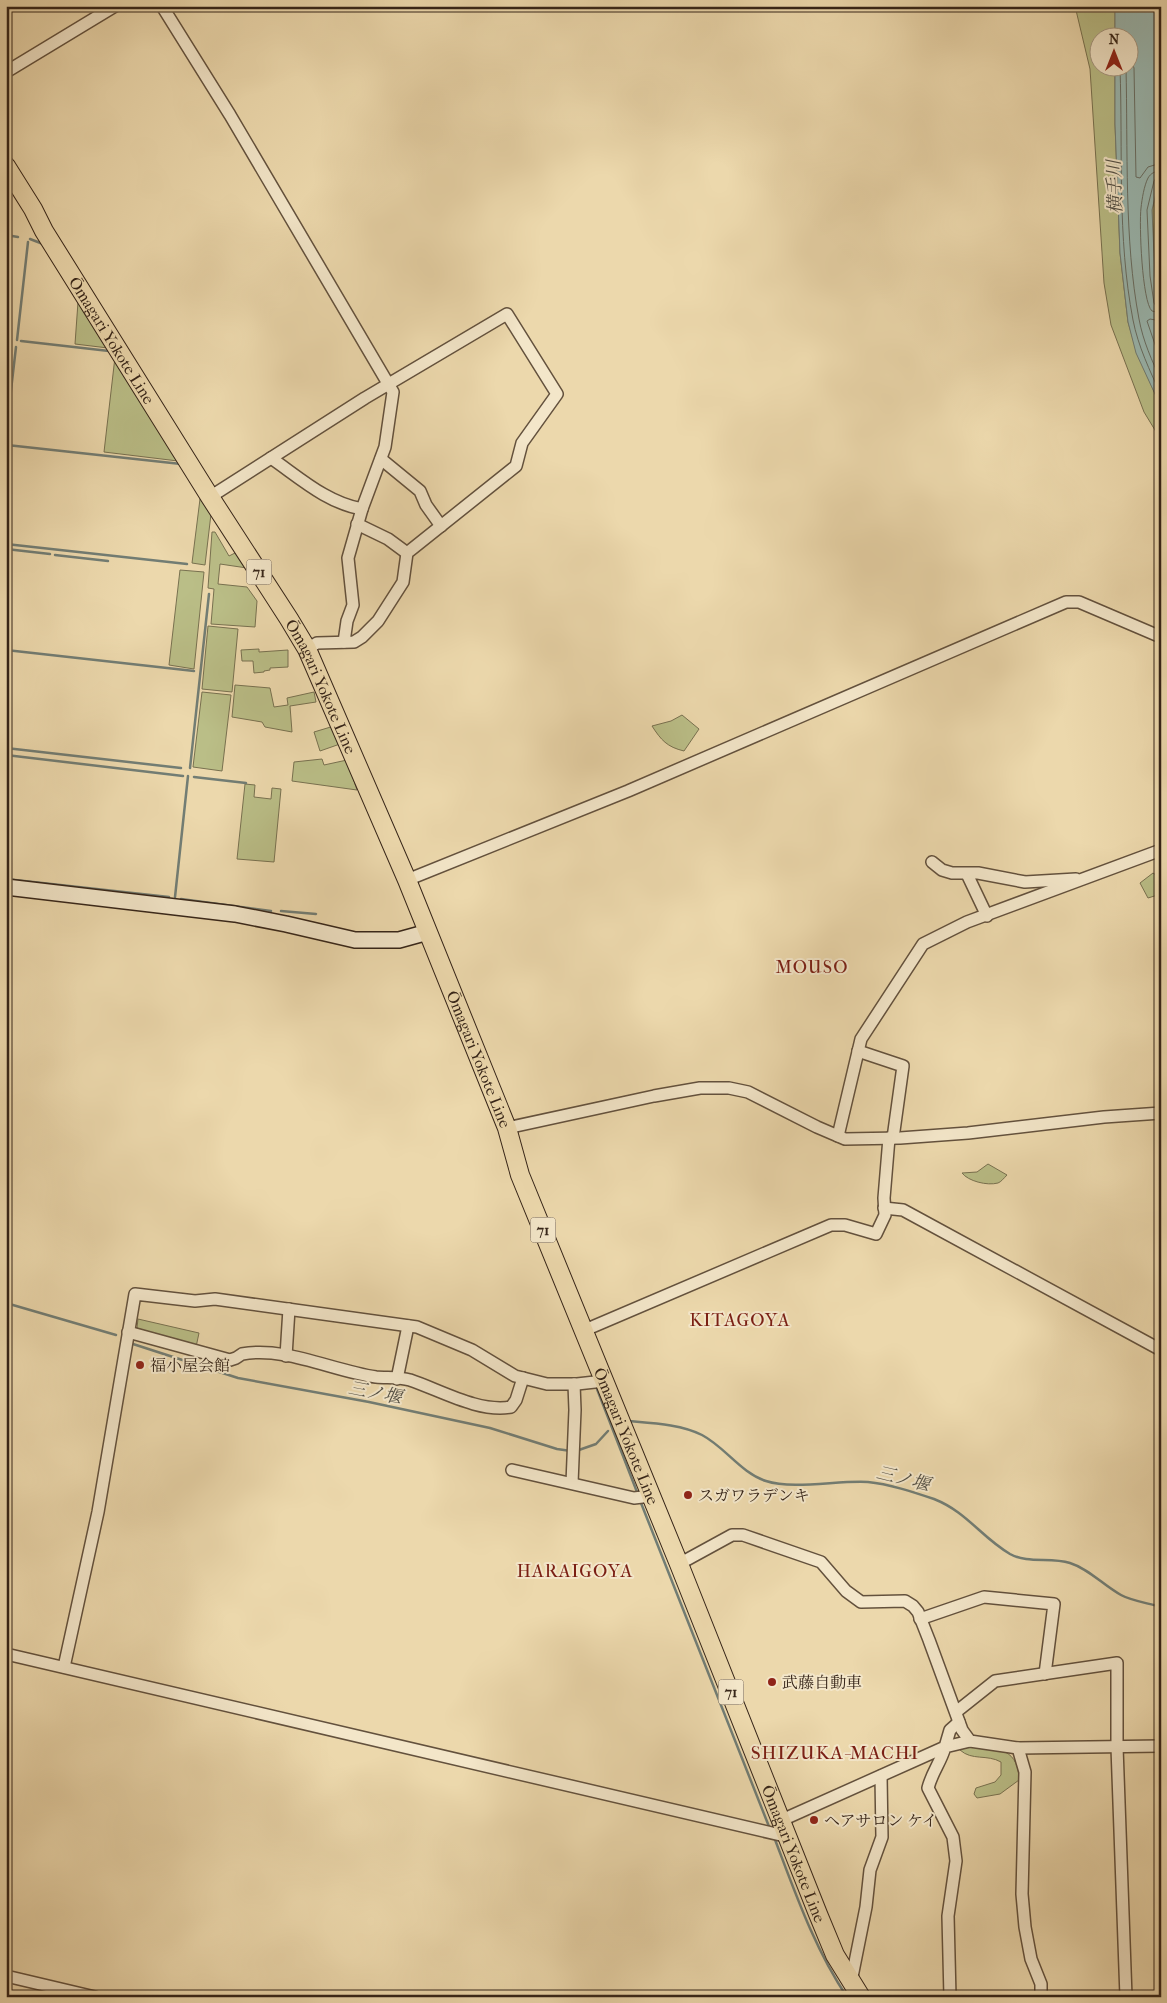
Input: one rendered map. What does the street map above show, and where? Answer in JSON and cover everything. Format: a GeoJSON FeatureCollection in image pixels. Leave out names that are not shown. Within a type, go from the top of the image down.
{"type":"FeatureCollection","features":[{"type":"Feature","properties":{"kind":"main road","name":"Ōmagari Yokote Line"},"geometry":{"type":"LineString","coordinates":[[6,166],[33,209],[44,231],[307,649],[428,932],[507,1128],[520,1175],[680,1564],[835,1955],[861,1997]]}},
{"type":"Feature","properties":{"kind":"street"},"geometry":{"type":"LineString","coordinates":[[6,72],[115,6]]}},
{"type":"Feature","properties":{"kind":"street"},"geometry":{"type":"LineString","coordinates":[[162,6],[230,115],[393,392],[385,447],[362,509],[348,558],[353,605],[347,622],[344,642]]}},
{"type":"Feature","properties":{"kind":"street"},"geometry":{"type":"LineString","coordinates":[[210,497],[389,384],[507,314],[557,394],[522,443],[516,466],[407,553],[406,568],[402,582],[392,602],[378,621],[362,637],[354,642],[317,643],[307,649]]}},
{"type":"Feature","properties":{"kind":"street"},"geometry":{"type":"LineString","coordinates":[[271,458],[328,498],[362,509]]}},
{"type":"Feature","properties":{"kind":"street"},"geometry":{"type":"LineString","coordinates":[[381,459],[420,491],[426,505],[441,526]]}},
{"type":"Feature","properties":{"kind":"street"},"geometry":{"type":"LineString","coordinates":[[357,524],[388,540],[407,553]]}},
{"type":"Feature","properties":{"kind":"street"},"geometry":{"type":"LineString","coordinates":[[406,880],[628,792],[1066,602],[1080,602],[1161,637]]}},
{"type":"Feature","properties":{"kind":"street"},"geometry":{"type":"LineString","coordinates":[[838,1136],[861,1040],[923,944],[967,922],[1161,850]]}},
{"type":"Feature","properties":{"kind":"street"},"geometry":{"type":"LineString","coordinates":[[932,862],[942,870],[967,874],[978,873],[1025,882],[1086,878]]}},
{"type":"Feature","properties":{"kind":"street"},"geometry":{"type":"LineString","coordinates":[[967,874],[987,916]]}},
{"type":"Feature","properties":{"kind":"street"},"geometry":{"type":"LineString","coordinates":[[6,887],[235,914],[355,940],[399,940],[428,932]]}},
{"type":"Feature","properties":{"kind":"street"},"geometry":{"type":"LineString","coordinates":[[584,1330],[831,1225],[845,1225],[876,1234],[885,1215],[884,1208],[891,1138],[903,1066],[858,1051]]}},
{"type":"Feature","properties":{"kind":"street"},"geometry":{"type":"LineString","coordinates":[[507,1128],[654,1096],[700,1088],[729,1088],[748,1092],[817,1128],[845,1139],[968,1133],[1161,1113]]}},
{"type":"Feature","properties":{"kind":"street"},"geometry":{"type":"LineString","coordinates":[[884,1208],[903,1210],[1161,1350]]}},
{"type":"Feature","properties":{"kind":"street"},"geometry":{"type":"LineString","coordinates":[[64,1667],[98,1512],[135,1294],[195,1301],[215,1300],[417,1327],[472,1350],[515,1376],[547,1384],[604,1381]]}},
{"type":"Feature","properties":{"kind":"street"},"geometry":{"type":"LineString","coordinates":[[286,1356],[289,1310]]}},
{"type":"Feature","properties":{"kind":"street"},"geometry":{"type":"LineString","coordinates":[[397,1378],[408,1326]]}},
{"type":"Feature","properties":{"kind":"street"},"geometry":{"type":"LineString","coordinates":[[128,1332],[230,1360],[249,1352],[286,1356],[368,1375],[407,1379],[469,1402],[504,1409],[511,1408],[516,1400],[523,1378]]}},
{"type":"Feature","properties":{"kind":"street"},"geometry":{"type":"LineString","coordinates":[[572,1483],[575,1410],[574,1384]]}},
{"type":"Feature","properties":{"kind":"street"},"geometry":{"type":"LineString","coordinates":[[512,1470],[634,1498],[651,1496]]}},
{"type":"Feature","properties":{"kind":"street"},"geometry":{"type":"LineString","coordinates":[[680,1564],[732,1535],[743,1535],[821,1562],[846,1591],[861,1602],[905,1601],[913,1606],[920,1619],[962,1730],[970,1741]]}},
{"type":"Feature","properties":{"kind":"street"},"geometry":{"type":"LineString","coordinates":[[920,1619],[984,1597],[1054,1604],[1045,1674]]}},
{"type":"Feature","properties":{"kind":"street"},"geometry":{"type":"LineString","coordinates":[[6,1654],[785,1828],[881,1776],[945,1747],[970,1741],[1018,1748],[1161,1746]]}},
{"type":"Feature","properties":{"kind":"street"},"geometry":{"type":"LineString","coordinates":[[950,1997],[948,1916],[956,1861],[953,1837],[928,1788],[932,1774],[942,1761],[950,1730],[957,1717],[995,1681],[1117,1663],[1126,1997]]}},
{"type":"Feature","properties":{"kind":"street"},"geometry":{"type":"LineString","coordinates":[[1018,1748],[1025,1772],[1022,1894],[1025,1927],[1031,1959],[1041,1984],[1041,1997]]}},
{"type":"Feature","properties":{"kind":"street"},"geometry":{"type":"LineString","coordinates":[[851,1982],[866,1907],[870,1870],[882,1837],[881,1776]]}},
{"type":"Feature","properties":{"kind":"street"},"geometry":{"type":"LineString","coordinates":[[6,1976],[95,1997]]}},
{"type":"Feature","properties":{"kind":"green space"},"geometry":{"type":"Polygon","coordinates":[[[1075,6],[1115,6],[1115,28],[1090,28],[1090,69],[1075,6]]]}},
{"type":"Feature","properties":{"kind":"green space"},"geometry":{"type":"Polygon","coordinates":[[[1091,78],[1115,78],[1120,253],[1128,322],[1137,353],[1161,407],[1161,440],[1144,412],[1111,325],[1104,283],[1091,78]]]}},
{"type":"Feature","properties":{"kind":"green space"},"geometry":{"type":"Polygon","coordinates":[[[1161,172],[1161,310],[1155,276],[1152,210],[1161,172]]]}},
{"type":"Feature","properties":{"kind":"green space"},"geometry":{"type":"Polygon","coordinates":[[[78,302],[108,348],[75,344],[78,302]]]}},
{"type":"Feature","properties":{"kind":"green space"},"geometry":{"type":"Polygon","coordinates":[[[115,357],[178,461],[104,452],[115,357]]]}},
{"type":"Feature","properties":{"kind":"green space"},"geometry":{"type":"Polygon","coordinates":[[[200,499],[211,514],[205,565],[192,563],[200,499]]]}},
{"type":"Feature","properties":{"kind":"green space"},"geometry":{"type":"Polygon","coordinates":[[[212,532],[215,532],[229,556],[237,552],[247,568],[220,564],[218,584],[247,587],[257,601],[255,627],[211,624],[214,589],[208,588],[212,532]]]}},
{"type":"Feature","properties":{"kind":"green space"},"geometry":{"type":"Polygon","coordinates":[[[180,570],[204,572],[194,669],[169,665],[180,570]]]}},
{"type":"Feature","properties":{"kind":"green space"},"geometry":{"type":"Polygon","coordinates":[[[208,626],[238,629],[232,692],[202,689],[208,626]]]}},
{"type":"Feature","properties":{"kind":"green space"},"geometry":{"type":"Polygon","coordinates":[[[259,649],[259,652],[288,650],[288,667],[270,668],[270,670],[264,672],[254,673],[253,661],[242,661],[241,650],[259,649]]]}},
{"type":"Feature","properties":{"kind":"green space"},"geometry":{"type":"Polygon","coordinates":[[[235,685],[270,688],[274,707],[288,705],[287,698],[314,692],[316,702],[290,706],[292,732],[265,727],[262,722],[232,717],[235,685]]]}},
{"type":"Feature","properties":{"kind":"green space"},"geometry":{"type":"Polygon","coordinates":[[[202,692],[231,695],[222,771],[193,767],[202,692]]]}},
{"type":"Feature","properties":{"kind":"green space"},"geometry":{"type":"Polygon","coordinates":[[[682,715],[699,729],[684,751],[665,742],[652,726],[671,721],[682,715]]]}},
{"type":"Feature","properties":{"kind":"green space"},"geometry":{"type":"Polygon","coordinates":[[[334,726],[340,744],[320,751],[314,732],[334,726]]]}},
{"type":"Feature","properties":{"kind":"green space"},"geometry":{"type":"Polygon","coordinates":[[[322,759],[324,765],[347,760],[357,790],[292,781],[294,762],[322,759]]]}},
{"type":"Feature","properties":{"kind":"green space"},"geometry":{"type":"Polygon","coordinates":[[[245,784],[255,785],[254,797],[271,799],[272,788],[281,789],[274,862],[237,859],[245,784]]]}},
{"type":"Feature","properties":{"kind":"green space"},"geometry":{"type":"Polygon","coordinates":[[[1161,871],[1161,894],[1148,898],[1140,883],[1153,873],[1156,875],[1161,871]]]}},
{"type":"Feature","properties":{"kind":"green space"},"geometry":{"type":"Polygon","coordinates":[[[988,1164],[1007,1175],[999,1182],[989,1184],[973,1180],[962,1173],[977,1172],[988,1164]]]}},
{"type":"Feature","properties":{"kind":"green space"},"geometry":{"type":"Polygon","coordinates":[[[138,1319],[199,1333],[196,1347],[137,1328],[138,1319]]]}},
{"type":"Feature","properties":{"kind":"green space"},"geometry":{"type":"Polygon","coordinates":[[[961,1746],[992,1748],[1008,1754],[1018,1768],[1019,1780],[1000,1794],[977,1798],[974,1794],[976,1788],[995,1782],[1001,1775],[1001,1762],[965,1753],[960,1750],[961,1746]]]}},
{"type":"Feature","properties":{"kind":"water"},"geometry":{"type":"Polygon","coordinates":[[[1115,6],[1161,6],[1161,172],[1152,210],[1155,276],[1161,310],[1161,407],[1136,353],[1128,322],[1120,253],[1115,78],[1140,78],[1140,28],[1115,28],[1115,6]]]}},
{"type":"Feature","properties":{"kind":"waterway"},"geometry":{"type":"LineString","coordinates":[[6,235],[18,237]]}},
{"type":"Feature","properties":{"kind":"waterway"},"geometry":{"type":"LineString","coordinates":[[30,239],[43,244]]}},
{"type":"Feature","properties":{"kind":"waterway"},"geometry":{"type":"LineString","coordinates":[[17,340],[28,242]]}},
{"type":"Feature","properties":{"kind":"waterway"},"geometry":{"type":"LineString","coordinates":[[21,341],[109,351]]}},
{"type":"Feature","properties":{"kind":"waterway"},"geometry":{"type":"LineString","coordinates":[[6,433],[16,347]]}},
{"type":"Feature","properties":{"kind":"waterway"},"geometry":{"type":"LineString","coordinates":[[7,445],[181,464]]}},
{"type":"Feature","properties":{"kind":"waterway"},"geometry":{"type":"LineString","coordinates":[[6,544],[187,564]]}},
{"type":"Feature","properties":{"kind":"waterway"},"geometry":{"type":"LineString","coordinates":[[6,549],[50,554]]}},
{"type":"Feature","properties":{"kind":"waterway"},"geometry":{"type":"LineString","coordinates":[[55,555],[108,561]]}},
{"type":"Feature","properties":{"kind":"waterway"},"geometry":{"type":"LineString","coordinates":[[190,768],[209,594]]}},
{"type":"Feature","properties":{"kind":"waterway"},"geometry":{"type":"LineString","coordinates":[[6,650],[194,671]]}},
{"type":"Feature","properties":{"kind":"waterway"},"geometry":{"type":"LineString","coordinates":[[6,748],[181,768]]}},
{"type":"Feature","properties":{"kind":"waterway"},"geometry":{"type":"LineString","coordinates":[[6,755],[183,776]]}},
{"type":"Feature","properties":{"kind":"waterway"},"geometry":{"type":"LineString","coordinates":[[175,897],[188,776]]}},
{"type":"Feature","properties":{"kind":"waterway"},"geometry":{"type":"LineString","coordinates":[[194,777],[246,783]]}},
{"type":"Feature","properties":{"kind":"waterway"},"geometry":{"type":"LineString","coordinates":[[6,879],[169,897]]}},
{"type":"Feature","properties":{"kind":"waterway"},"geometry":{"type":"LineString","coordinates":[[181,899],[271,911]]}},
{"type":"Feature","properties":{"kind":"waterway"},"geometry":{"type":"LineString","coordinates":[[281,911],[316,914]]}},
{"type":"Feature","properties":{"kind":"waterway","name":"三ノ堰"},"geometry":{"type":"LineString","coordinates":[[6,1303],[116,1335]]}},
{"type":"Feature","properties":{"kind":"waterway","name":"三ノ堰"},"geometry":{"type":"LineString","coordinates":[[133,1344],[238,1378],[369,1402],[490,1428],[557,1449],[571,1451]]}},
{"type":"Feature","properties":{"kind":"waterway"},"geometry":{"type":"LineString","coordinates":[[597,1389],[637,1492]]}},
{"type":"Feature","properties":{"kind":"waterway","name":"三ノ堰"},"geometry":{"type":"LineString","coordinates":[[628,1421],[666,1425],[694,1431],[710,1440],[749,1472],[766,1481],[777,1484],[802,1485],[868,1482],[893,1486],[934,1499],[956,1511],[1010,1554],[1024,1559],[1055,1560],[1070,1563],[1083,1569],[1125,1597],[1161,1607]]}},
{"type":"Feature","properties":{"kind":"waterway","name":"三ノ堰"},"geometry":{"type":"LineString","coordinates":[[576,1451],[596,1444],[608,1431]]}},
{"type":"Feature","properties":{"kind":"waterway"},"geometry":{"type":"LineString","coordinates":[[641,1503],[770,1829]]}},
{"type":"Feature","properties":{"kind":"waterway"},"geometry":{"type":"LineString","coordinates":[[774,1837],[815,1939],[847,1997]]}},
{"type":"Feature","properties":{"kind":"place","name":"福小屋会館"},"geometry":{"type":"Point","coordinates":[140,1365]}},
{"type":"Feature","properties":{"kind":"place","name":"スガワラデンキ"},"geometry":{"type":"Point","coordinates":[688,1495]}},
{"type":"Feature","properties":{"kind":"place","name":"武藤自動車"},"geometry":{"type":"Point","coordinates":[772,1682]}},
{"type":"Feature","properties":{"kind":"place","name":"ヘアサロン ケイ"},"geometry":{"type":"Point","coordinates":[814,1820]}},
{"type":"Feature","properties":{"kind":"district","name":"MOUSO"},"geometry":{"type":"Point","coordinates":[812,967]}},
{"type":"Feature","properties":{"kind":"district","name":"KITAGOYA"},"geometry":{"type":"Point","coordinates":[740,1320]}},
{"type":"Feature","properties":{"kind":"district","name":"HARAIGOYA"},"geometry":{"type":"Point","coordinates":[575,1571]}},
{"type":"Feature","properties":{"kind":"district","name":"SHIZUKA-MACHI"},"geometry":{"type":"Point","coordinates":[835,1753]}},
{"type":"Feature","properties":{"kind":"water label","name":"横手川"},"geometry":{"type":"Point","coordinates":[1115,187]}}]}
